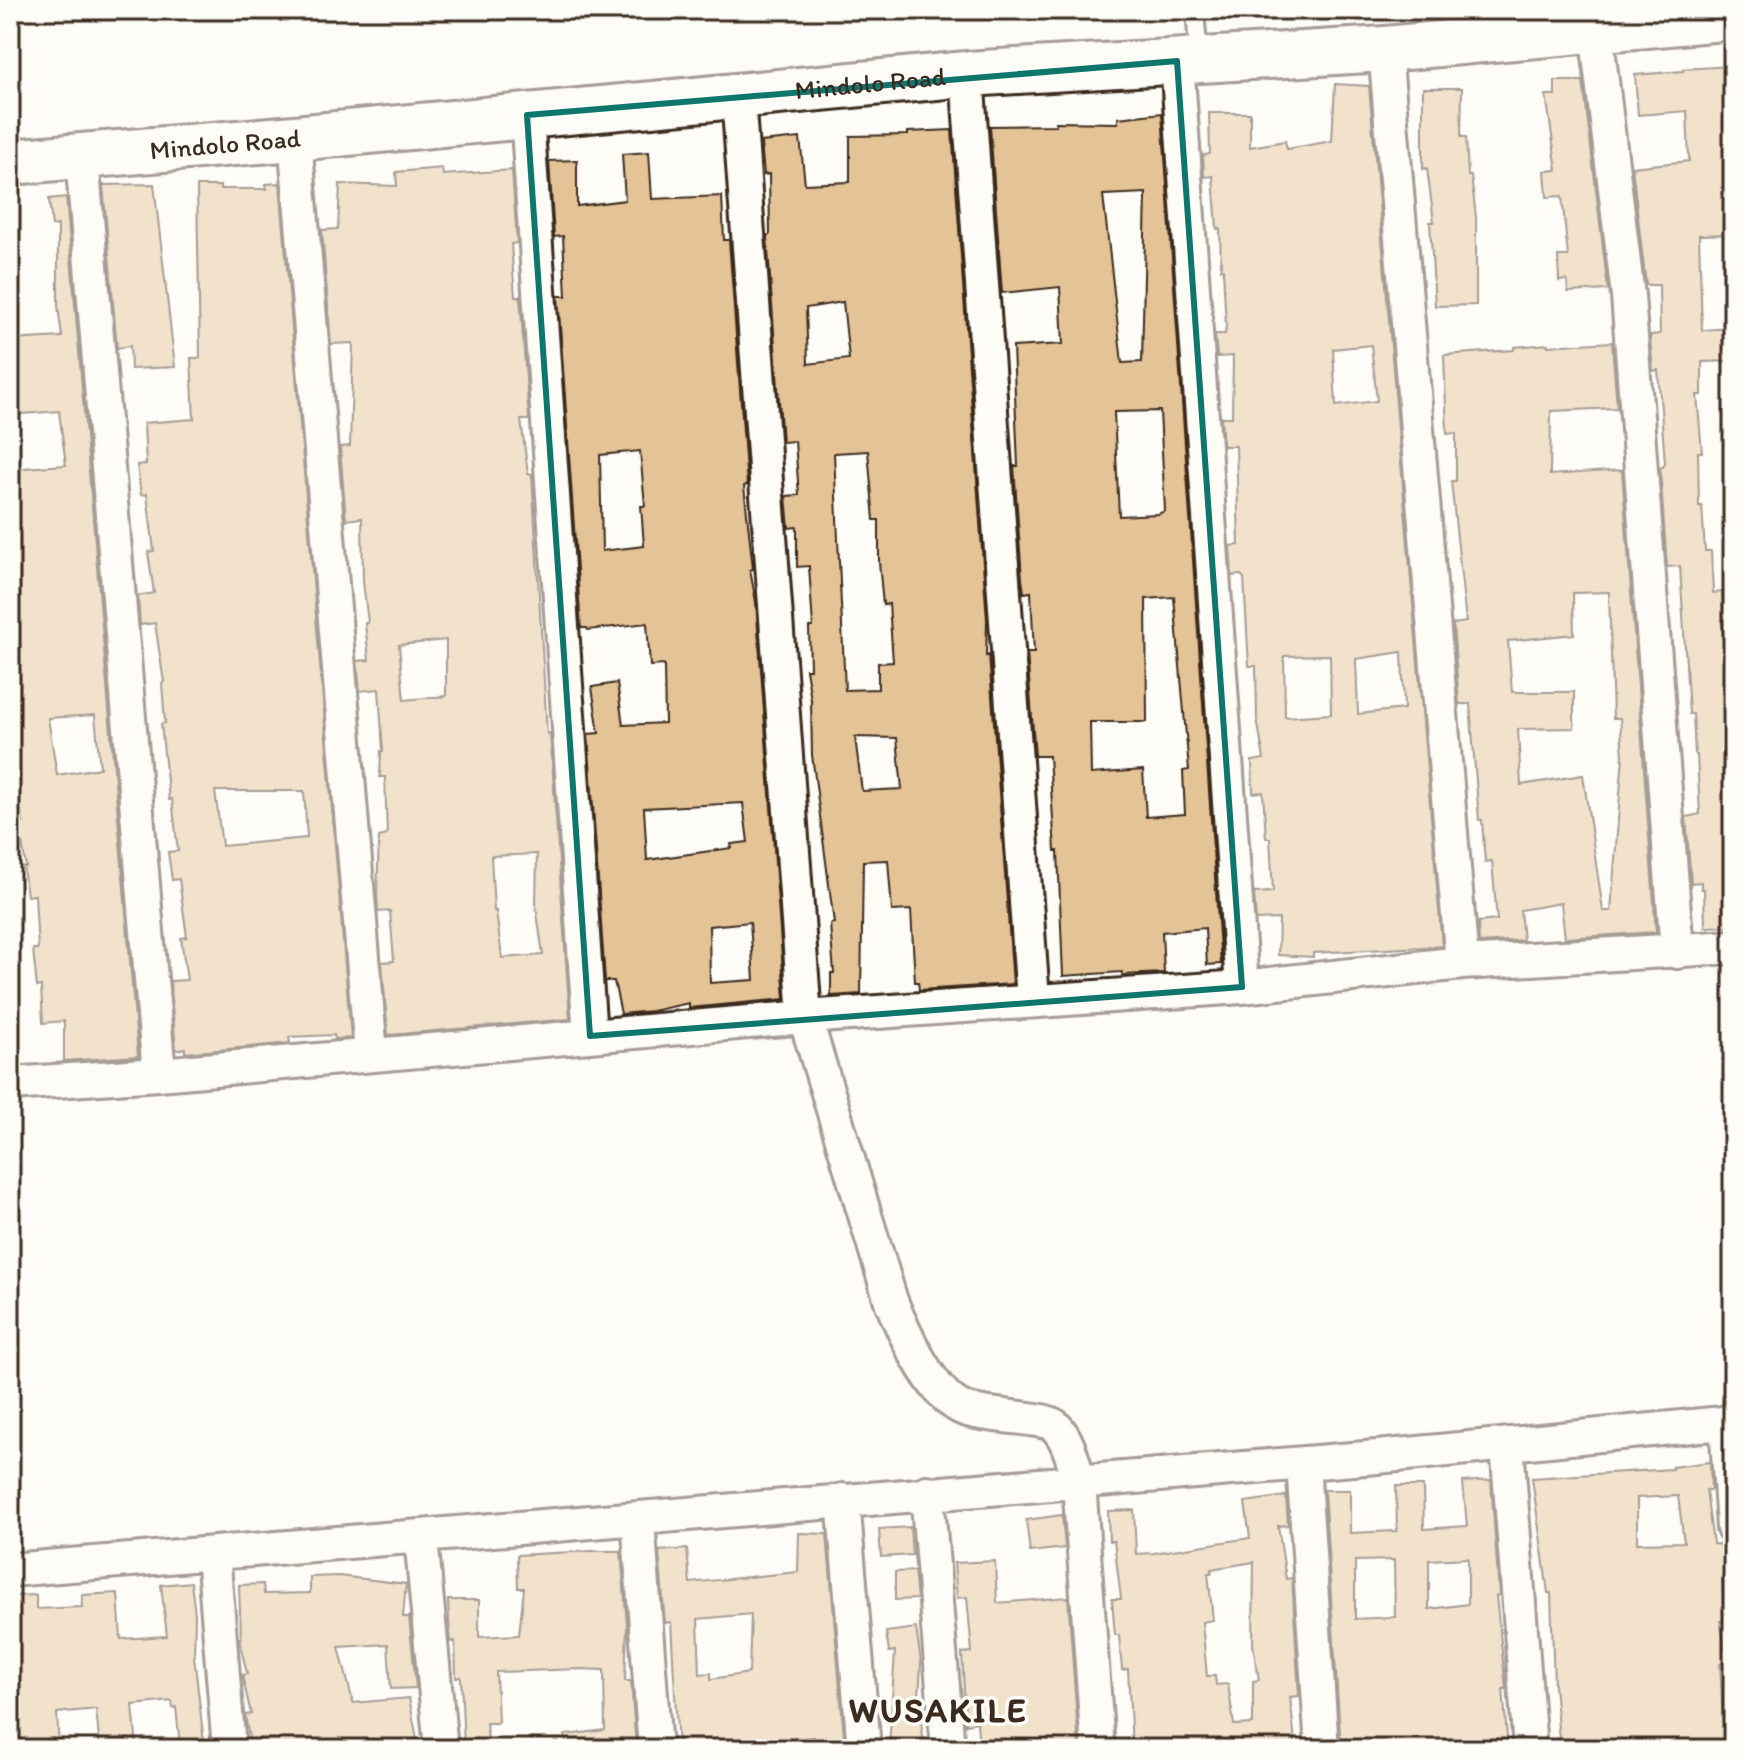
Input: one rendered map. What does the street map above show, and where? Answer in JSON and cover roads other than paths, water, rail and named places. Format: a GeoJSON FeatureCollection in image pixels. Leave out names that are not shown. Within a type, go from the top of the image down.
{"type":"FeatureCollection","features":[{"type":"Feature","properties":{"kind":"street","name":"Mindolo Road"},"geometry":{"type":"LineString","coordinates":[[10,162],[82,158],[967,74],[1385,49],[1733,17]]}},
{"type":"Feature","properties":{"kind":"street"},"geometry":{"type":"LineString","coordinates":[[1596,31],[1628,296],[1677,952]]}},
{"type":"Feature","properties":{"kind":"street"},"geometry":{"type":"LineString","coordinates":[[1385,49],[1462,963]]}},
{"type":"Feature","properties":{"kind":"street"},"geometry":{"type":"LineString","coordinates":[[1188,61],[1242,987]]}},
{"type":"Feature","properties":{"kind":"street"},"geometry":{"type":"LineString","coordinates":[[967,74],[1033,1000]]}},
{"type":"Feature","properties":{"kind":"street"},"geometry":{"type":"LineString","coordinates":[[738,96],[805,1017],[891,1301],[910,1346],[935,1382],[958,1406],[991,1416],[1054,1425],[1066,1442],[1079,1482],[1098,1749]]}},
{"type":"Feature","properties":{"kind":"street"},"geometry":{"type":"LineString","coordinates":[[527,115],[590,1036]]}},
{"type":"Feature","properties":{"kind":"street"},"geometry":{"type":"LineString","coordinates":[[295,138],[371,1054]]}},
{"type":"Feature","properties":{"kind":"street"},"geometry":{"type":"LineString","coordinates":[[82,158],[159,1074]]}},
{"type":"Feature","properties":{"kind":"street"},"geometry":{"type":"LineString","coordinates":[[10,1084],[159,1074],[805,1017],[1242,987],[1462,963],[1733,947]]}},
{"type":"Feature","properties":{"kind":"street"},"geometry":{"type":"LineString","coordinates":[[10,1570],[1303,1463],[1729,1422],[1733,1528]]}},
{"type":"Feature","properties":{"kind":"street"},"geometry":{"type":"LineString","coordinates":[[1507,1445],[1530,1749]]}},
{"type":"Feature","properties":{"kind":"street"},"geometry":{"type":"LineString","coordinates":[[1303,1463],[1322,1749]]}},
{"type":"Feature","properties":{"kind":"street"},"geometry":{"type":"LineString","coordinates":[[927,1492],[948,1749]]}},
{"type":"Feature","properties":{"kind":"street"},"geometry":{"type":"LineString","coordinates":[[843,1500],[864,1749]]}},
{"type":"Feature","properties":{"kind":"street"},"geometry":{"type":"LineString","coordinates":[[638,1519],[655,1749]]}},
{"type":"Feature","properties":{"kind":"street"},"geometry":{"type":"LineString","coordinates":[[421,1538],[441,1749]]}},
{"type":"Feature","properties":{"kind":"street"},"geometry":{"type":"LineString","coordinates":[[213,1553],[229,1749]]}},
{"type":"Feature","properties":{"kind":"lane"},"geometry":{"type":"LineString","coordinates":[[1188,61],[1195,10]]}},
{"type":"Feature","properties":{"kind":"district","name":"WUSAKILE"},"geometry":{"type":"Point","coordinates":[938,1710]}}]}
